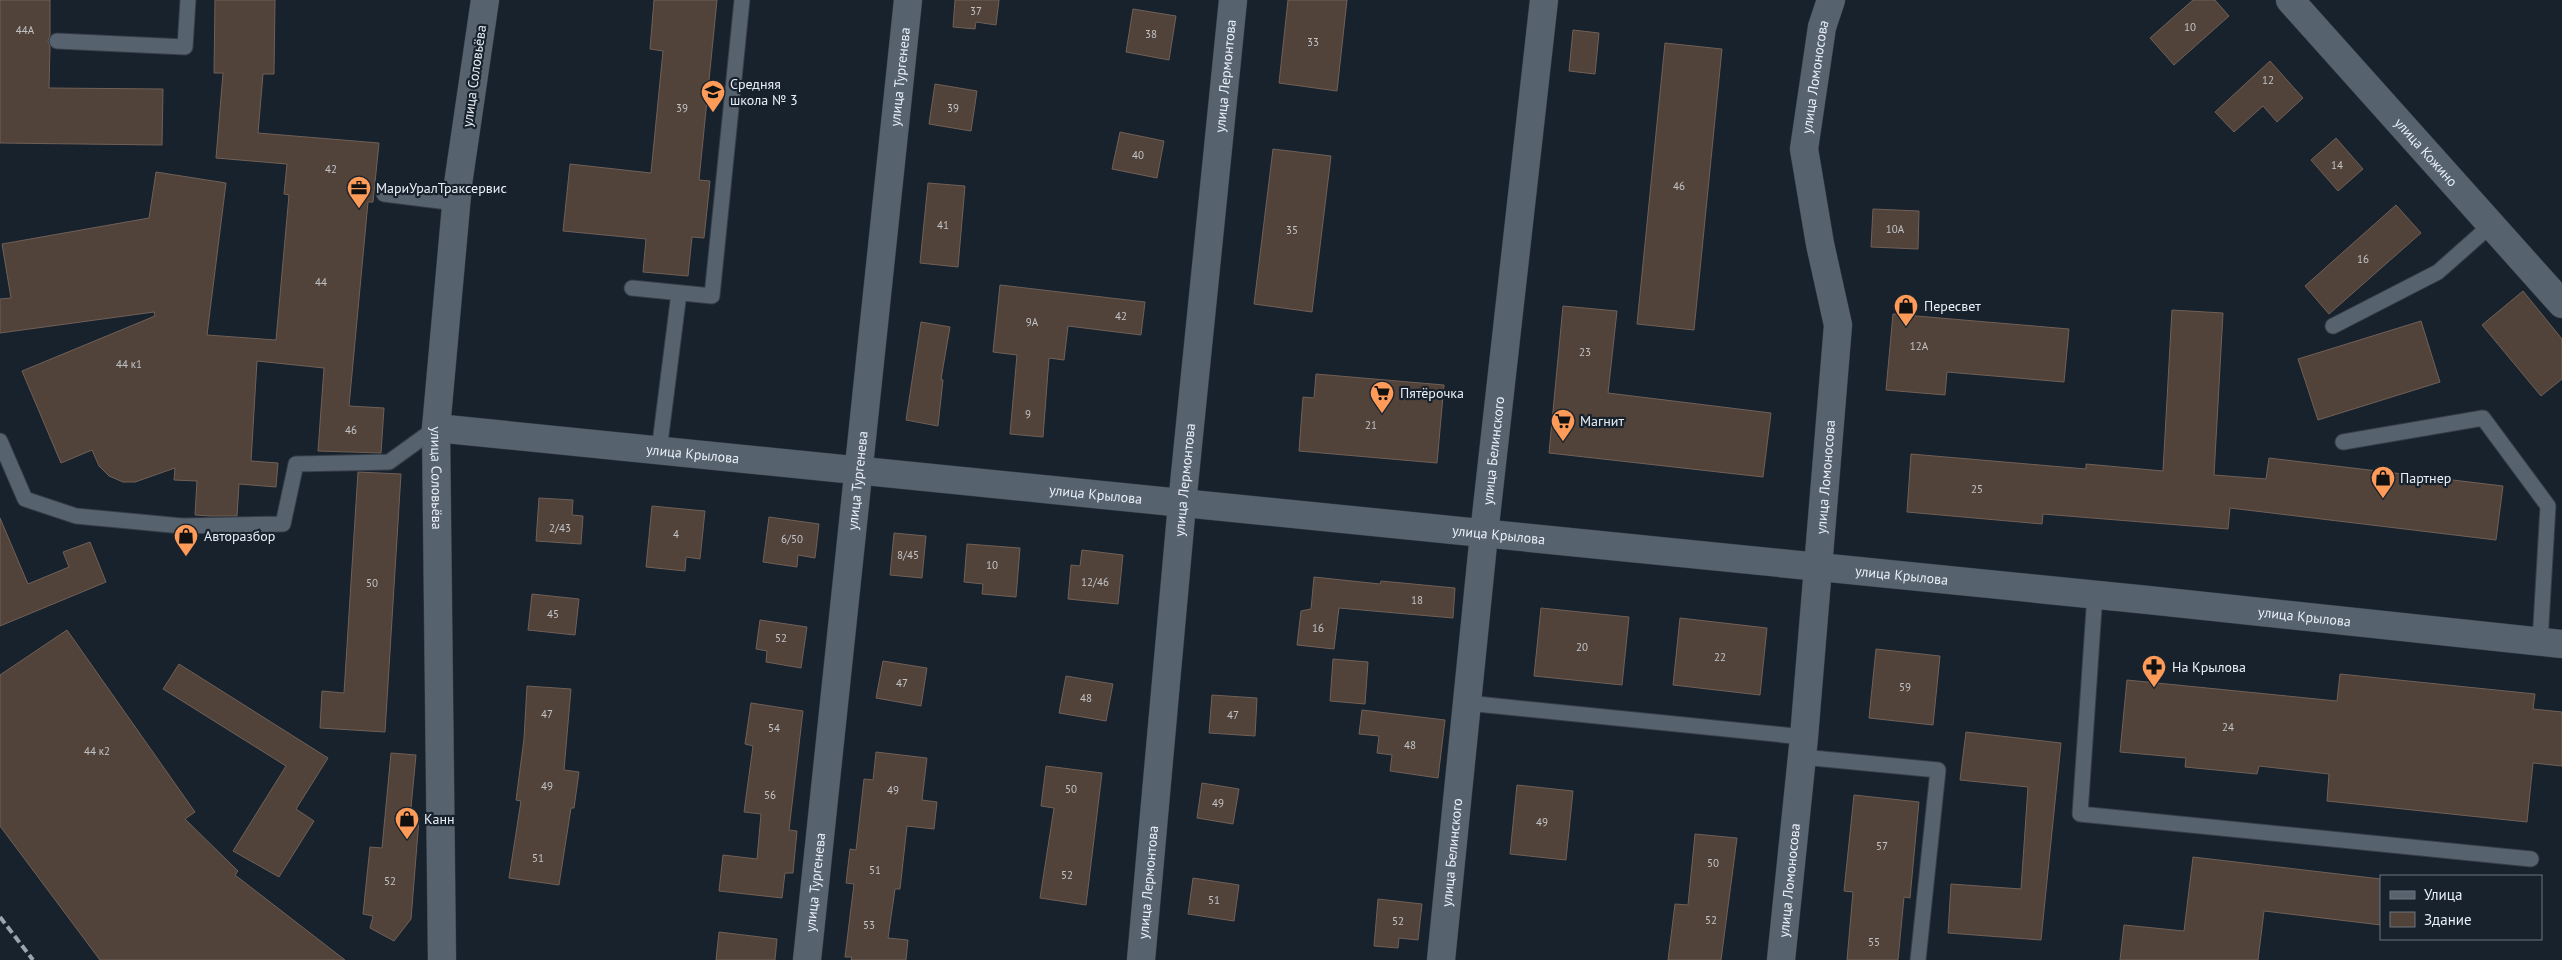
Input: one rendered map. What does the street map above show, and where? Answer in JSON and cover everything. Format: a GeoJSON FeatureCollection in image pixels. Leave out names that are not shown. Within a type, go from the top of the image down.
{"type":"FeatureCollection","features":[{"type":"Feature","properties":{"kind":"street","name":"улица Тургенева"},"geometry":{"type":"LineString","coordinates":[[807,960],[860,471],[908,0]]}},
{"type":"Feature","properties":{"kind":"street","name":"улица Лермонтова"},"geometry":{"type":"LineString","coordinates":[[1141,960],[1182,504],[1233,0]]}},
{"type":"Feature","properties":{"kind":"street","name":"улица Белинского"},"geometry":{"type":"LineString","coordinates":[[1441,960],[1484,534],[1544,0]]}},
{"type":"Feature","properties":{"kind":"street","name":"улица Ломоносова"},"geometry":{"type":"LineString","coordinates":[[1781,960],[1803,747],[1838,325],[1820,244],[1804,149],[1822,27],[1831,0]]}},
{"type":"Feature","properties":{"kind":"street","name":"улица Кожино"},"geometry":{"type":"LineString","coordinates":[[2294,2],[2562,304]]}},
{"type":"Feature","properties":{"kind":"street","name":"улица Соловьёва"},"geometry":{"type":"LineString","coordinates":[[442,960],[436,428],[456,203],[481,3]]}},
{"type":"Feature","properties":{"kind":"street","name":"улица Крылова"},"geometry":{"type":"LineString","coordinates":[[436,428],[1817,568],[2095,594],[2551,643]]}},
{"type":"Feature","properties":{"kind":"lane"},"geometry":{"type":"LineString","coordinates":[[56,41],[185,47],[188,0]]}},
{"type":"Feature","properties":{"kind":"lane"},"geometry":{"type":"LineString","coordinates":[[632,288],[712,296],[742,0]]}},
{"type":"Feature","properties":{"kind":"lane"},"geometry":{"type":"LineString","coordinates":[[384,194],[456,203]]}},
{"type":"Feature","properties":{"kind":"lane"},"geometry":{"type":"LineString","coordinates":[[2333,326],[2438,272],[2491,224]]}},
{"type":"Feature","properties":{"kind":"lane"},"geometry":{"type":"LineString","coordinates":[[659,451],[679,293]]}},
{"type":"Feature","properties":{"kind":"lane"},"geometry":{"type":"LineString","coordinates":[[2343,442],[2483,418],[2548,506],[2551,643]]}},
{"type":"Feature","properties":{"kind":"lane"},"geometry":{"type":"LineString","coordinates":[[0,441],[26,500],[76,516],[182,526],[283,524],[296,464],[389,462],[436,428]]}},
{"type":"Feature","properties":{"kind":"lane"},"geometry":{"type":"LineString","coordinates":[[2095,594],[2080,814],[2531,859]]}},
{"type":"Feature","properties":{"kind":"lane"},"geometry":{"type":"LineString","coordinates":[[1467,703],[1803,747],[1938,770],[1918,960]]}},
{"type":"Feature","properties":{"kind":"building"},"geometry":{"type":"Polygon","coordinates":[[[0,0],[50,0],[50,35],[48,41],[50,47],[49,88],[163,89],[162,145],[0,143],[0,0]]]}},
{"type":"Feature","properties":{"kind":"building"},"geometry":{"type":"Polygon","coordinates":[[[215,0],[275,0],[274,74],[263,74],[258,133],[379,143],[373,202],[368,202],[349,406],[384,408],[381,453],[318,451],[324,368],[257,361],[251,461],[278,463],[276,487],[239,484],[237,516],[195,515],[197,481],[174,480],[175,468],[135,482],[123,482],[109,476],[99,466],[92,450],[61,463],[22,371],[155,316],[154,312],[0,333],[0,299],[11,298],[2,244],[149,218],[156,172],[226,183],[207,335],[276,340],[289,195],[284,194],[287,164],[216,158],[223,73],[214,73],[215,0]]]}},
{"type":"Feature","properties":{"kind":"building"},"geometry":{"type":"Polygon","coordinates":[[[654,0],[717,0],[699,180],[710,181],[704,238],[692,237],[688,276],[643,272],[646,239],[563,231],[570,164],[651,173],[663,51],[650,49],[654,0]]]}},
{"type":"Feature","properties":{"kind":"building"},"geometry":{"type":"Polygon","coordinates":[[[955,0],[999,0],[996,25],[976,22],[975,29],[953,27],[955,0]]]}},
{"type":"Feature","properties":{"kind":"building"},"geometry":{"type":"Polygon","coordinates":[[[1288,0],[1347,0],[1337,91],[1279,83],[1288,0]]]}},
{"type":"Feature","properties":{"kind":"building"},"geometry":{"type":"Polygon","coordinates":[[[2193,0],[2215,0],[2229,16],[2174,65],[2150,38],[2193,0]]]}},
{"type":"Feature","properties":{"kind":"building"},"geometry":{"type":"Polygon","coordinates":[[[1133,9],[1176,16],[1169,60],[1126,52],[1133,9]]]}},
{"type":"Feature","properties":{"kind":"building"},"geometry":{"type":"Polygon","coordinates":[[[1573,30],[1599,33],[1595,74],[1569,71],[1573,30]]]}},
{"type":"Feature","properties":{"kind":"building"},"geometry":{"type":"Polygon","coordinates":[[[1665,43],[1722,49],[1694,330],[1637,324],[1665,43]]]}},
{"type":"Feature","properties":{"kind":"building"},"geometry":{"type":"Polygon","coordinates":[[[2270,61],[2303,98],[2277,122],[2263,106],[2234,132],[2215,112],[2270,61]]]}},
{"type":"Feature","properties":{"kind":"building"},"geometry":{"type":"Polygon","coordinates":[[[935,84],[977,91],[971,131],[929,124],[935,84]]]}},
{"type":"Feature","properties":{"kind":"building"},"geometry":{"type":"Polygon","coordinates":[[[1120,132],[1164,141],[1157,178],[1112,169],[1120,132]]]}},
{"type":"Feature","properties":{"kind":"building"},"geometry":{"type":"Polygon","coordinates":[[[2336,138],[2363,169],[2338,191],[2311,160],[2336,138]]]}},
{"type":"Feature","properties":{"kind":"building"},"geometry":{"type":"Polygon","coordinates":[[[1273,149],[1331,156],[1312,312],[1254,304],[1273,149]]]}},
{"type":"Feature","properties":{"kind":"building"},"geometry":{"type":"Polygon","coordinates":[[[928,183],[965,186],[958,267],[920,263],[928,183]]]}},
{"type":"Feature","properties":{"kind":"building"},"geometry":{"type":"Polygon","coordinates":[[[2396,205],[2421,233],[2329,314],[2305,286],[2396,205]]]}},
{"type":"Feature","properties":{"kind":"building"},"geometry":{"type":"Polygon","coordinates":[[[1873,209],[1919,211],[1918,249],[1871,247],[1873,209]]]}},
{"type":"Feature","properties":{"kind":"building"},"geometry":{"type":"Polygon","coordinates":[[[1000,285],[1145,302],[1141,335],[1068,326],[1064,360],[1049,358],[1043,437],[1010,434],[1017,355],[993,352],[1000,285]]]}},
{"type":"Feature","properties":{"kind":"building"},"geometry":{"type":"Polygon","coordinates":[[[2523,291],[2562,339],[2562,379],[2541,396],[2482,325],[2523,291]]]}},
{"type":"Feature","properties":{"kind":"building"},"geometry":{"type":"Polygon","coordinates":[[[1563,306],[1617,311],[1608,393],[1771,413],[1763,477],[1549,453],[1563,306]]]}},
{"type":"Feature","properties":{"kind":"building"},"geometry":{"type":"Polygon","coordinates":[[[2172,310],[2223,313],[2214,475],[2266,479],[2269,458],[2503,486],[2496,540],[2230,508],[2228,529],[2043,514],[2042,524],[1907,512],[1911,454],[2086,469],[2086,464],[2163,471],[2172,310]]]}},
{"type":"Feature","properties":{"kind":"building"},"geometry":{"type":"Polygon","coordinates":[[[1893,314],[2069,329],[2064,382],[1947,372],[1945,395],[1886,390],[1893,314]]]}},
{"type":"Feature","properties":{"kind":"building"},"geometry":{"type":"Polygon","coordinates":[[[2421,321],[2440,382],[2318,420],[2298,359],[2421,321]]]}},
{"type":"Feature","properties":{"kind":"building"},"geometry":{"type":"Polygon","coordinates":[[[921,322],[950,327],[941,379],[943,380],[938,426],[906,420],[921,322]]]}},
{"type":"Feature","properties":{"kind":"building"},"geometry":{"type":"Polygon","coordinates":[[[1316,374],[1444,385],[1437,463],[1299,451],[1303,397],[1314,398],[1316,374]]]}},
{"type":"Feature","properties":{"kind":"building"},"geometry":{"type":"Polygon","coordinates":[[[358,472],[401,474],[385,732],[320,728],[322,691],[344,693],[358,472]]]}},
{"type":"Feature","properties":{"kind":"building"},"geometry":{"type":"Polygon","coordinates":[[[539,498],[573,500],[572,515],[583,516],[581,544],[536,541],[539,498]]]}},
{"type":"Feature","properties":{"kind":"building"},"geometry":{"type":"Polygon","coordinates":[[[652,506],[705,511],[700,559],[686,557],[685,571],[646,567],[652,506]]]}},
{"type":"Feature","properties":{"kind":"building"},"geometry":{"type":"Polygon","coordinates":[[[769,517],[819,524],[815,558],[798,555],[797,567],[763,562],[769,517]]]}},
{"type":"Feature","properties":{"kind":"building"},"geometry":{"type":"Polygon","coordinates":[[[0,518],[28,584],[69,567],[63,552],[90,542],[106,582],[0,626],[0,518]]]}},
{"type":"Feature","properties":{"kind":"building"},"geometry":{"type":"Polygon","coordinates":[[[894,533],[926,536],[922,578],[890,575],[894,533]]]}},
{"type":"Feature","properties":{"kind":"building"},"geometry":{"type":"Polygon","coordinates":[[[967,544],[1020,548],[1016,597],[982,594],[983,584],[964,582],[967,544]]]}},
{"type":"Feature","properties":{"kind":"building"},"geometry":{"type":"Polygon","coordinates":[[[1082,550],[1123,555],[1118,604],[1068,599],[1071,565],[1080,566],[1082,550]]]}},
{"type":"Feature","properties":{"kind":"building"},"geometry":{"type":"Polygon","coordinates":[[[1314,577],[1380,584],[1381,581],[1455,588],[1453,618],[1339,608],[1334,649],[1297,645],[1301,611],[1311,609],[1314,577]]]}},
{"type":"Feature","properties":{"kind":"building"},"geometry":{"type":"Polygon","coordinates":[[[532,594],[579,599],[575,635],[528,630],[532,594]]]}},
{"type":"Feature","properties":{"kind":"building"},"geometry":{"type":"Polygon","coordinates":[[[1541,608],[1629,617],[1622,685],[1534,676],[1541,608]]]}},
{"type":"Feature","properties":{"kind":"building"},"geometry":{"type":"Polygon","coordinates":[[[1680,618],[1767,628],[1760,695],[1673,685],[1680,618]]]}},
{"type":"Feature","properties":{"kind":"building"},"geometry":{"type":"Polygon","coordinates":[[[760,620],[807,627],[801,668],[766,662],[767,651],[756,649],[760,620]]]}},
{"type":"Feature","properties":{"kind":"building"},"geometry":{"type":"Polygon","coordinates":[[[67,630],[195,812],[185,819],[238,871],[235,875],[345,960],[100,960],[0,826],[0,675],[67,630]]]}},
{"type":"Feature","properties":{"kind":"building"},"geometry":{"type":"Polygon","coordinates":[[[1876,649],[1940,656],[1933,725],[1869,718],[1876,649]]]}},
{"type":"Feature","properties":{"kind":"building"},"geometry":{"type":"Polygon","coordinates":[[[1333,659],[1368,662],[1365,704],[1330,701],[1333,659]]]}},
{"type":"Feature","properties":{"kind":"building"},"geometry":{"type":"Polygon","coordinates":[[[883,661],[927,668],[921,706],[876,698],[883,661]]]}},
{"type":"Feature","properties":{"kind":"building"},"geometry":{"type":"Polygon","coordinates":[[[179,664],[328,758],[296,809],[314,821],[279,877],[233,851],[286,766],[163,689],[179,664]]]}},
{"type":"Feature","properties":{"kind":"building"},"geometry":{"type":"Polygon","coordinates":[[[2340,674],[2535,694],[2533,709],[2562,712],[2562,766],[2533,763],[2527,822],[2327,801],[2329,774],[2259,766],[2257,774],[2185,767],[2186,758],[2120,752],[2127,680],[2337,701],[2340,674]]]}},
{"type":"Feature","properties":{"kind":"building"},"geometry":{"type":"Polygon","coordinates":[[[1066,676],[1113,684],[1106,721],[1059,713],[1066,676]]]}},
{"type":"Feature","properties":{"kind":"building"},"geometry":{"type":"Polygon","coordinates":[[[527,686],[571,689],[564,770],[579,772],[574,808],[571,808],[559,885],[509,878],[521,801],[516,800],[524,739],[527,686]]]}},
{"type":"Feature","properties":{"kind":"building"},"geometry":{"type":"Polygon","coordinates":[[[1212,695],[1257,698],[1255,736],[1209,733],[1212,695]]]}},
{"type":"Feature","properties":{"kind":"building"},"geometry":{"type":"Polygon","coordinates":[[[751,703],[803,711],[789,830],[797,831],[793,873],[785,873],[782,898],[719,891],[723,855],[757,859],[761,814],[744,812],[753,746],[745,744],[751,703]]]}},
{"type":"Feature","properties":{"kind":"building"},"geometry":{"type":"Polygon","coordinates":[[[1362,710],[1445,720],[1438,778],[1390,771],[1392,755],[1377,753],[1379,736],[1359,734],[1362,710]]]}},
{"type":"Feature","properties":{"kind":"building"},"geometry":{"type":"Polygon","coordinates":[[[1966,732],[2061,743],[2041,940],[1948,933],[1951,884],[2021,889],[2028,787],[1960,780],[1966,732]]]}},
{"type":"Feature","properties":{"kind":"building"},"geometry":{"type":"Polygon","coordinates":[[[876,752],[927,758],[922,800],[937,802],[934,829],[907,826],[900,889],[895,889],[888,938],[908,940],[906,960],[851,960],[852,957],[845,957],[854,884],[846,883],[850,849],[856,850],[864,779],[873,780],[876,752]]]}},
{"type":"Feature","properties":{"kind":"building"},"geometry":{"type":"Polygon","coordinates":[[[391,753],[416,755],[410,818],[419,819],[411,919],[394,941],[370,928],[373,916],[363,914],[370,847],[382,848],[391,753]]]}},
{"type":"Feature","properties":{"kind":"building"},"geometry":{"type":"Polygon","coordinates":[[[1046,766],[1102,773],[1086,905],[1040,898],[1054,808],[1041,806],[1046,766]]]}},
{"type":"Feature","properties":{"kind":"building"},"geometry":{"type":"Polygon","coordinates":[[[1202,783],[1239,789],[1233,824],[1197,818],[1202,783]]]}},
{"type":"Feature","properties":{"kind":"building"},"geometry":{"type":"Polygon","coordinates":[[[1517,785],[1573,791],[1566,860],[1510,854],[1517,785]]]}},
{"type":"Feature","properties":{"kind":"building"},"geometry":{"type":"Polygon","coordinates":[[[1854,795],[1919,802],[1910,898],[1904,897],[1898,960],[1847,960],[1853,892],[1844,891],[1854,795]]]}},
{"type":"Feature","properties":{"kind":"building"},"geometry":{"type":"Polygon","coordinates":[[[1695,834],[1737,838],[1721,960],[1668,960],[1675,904],[1688,905],[1695,834]]]}},
{"type":"Feature","properties":{"kind":"building"},"geometry":{"type":"Polygon","coordinates":[[[2193,857],[2380,879],[2380,925],[2264,911],[2258,960],[2120,960],[2124,925],[2184,931],[2193,857]]]}},
{"type":"Feature","properties":{"kind":"building"},"geometry":{"type":"Polygon","coordinates":[[[1193,878],[1239,885],[1234,921],[1188,914],[1193,878]]]}},
{"type":"Feature","properties":{"kind":"building"},"geometry":{"type":"Polygon","coordinates":[[[1378,899],[1422,904],[1418,940],[1399,938],[1398,948],[1374,946],[1378,899]]]}},
{"type":"Feature","properties":{"kind":"building"},"geometry":{"type":"Polygon","coordinates":[[[719,932],[777,939],[775,960],[716,960],[719,932]]]}},
{"type":"Feature","properties":{"kind":"railway"},"geometry":{"type":"LineString","coordinates":[[0,917],[33,960]]}},
{"type":"Feature","properties":{"kind":"place","name":"Средняя школа № 3"},"geometry":{"type":"Point","coordinates":[713,113]}},
{"type":"Feature","properties":{"kind":"place","name":"МариУралТраксервис"},"geometry":{"type":"Point","coordinates":[359,209]}},
{"type":"Feature","properties":{"kind":"place","name":"Пересвет"},"geometry":{"type":"Point","coordinates":[1906,327]}},
{"type":"Feature","properties":{"kind":"place","name":"Пятёрочка"},"geometry":{"type":"Point","coordinates":[1382,414]}},
{"type":"Feature","properties":{"kind":"place","name":"Магнит"},"geometry":{"type":"Point","coordinates":[1563,442]}},
{"type":"Feature","properties":{"kind":"place","name":"Партнер"},"geometry":{"type":"Point","coordinates":[2383,499]}},
{"type":"Feature","properties":{"kind":"place","name":"Авторазбор"},"geometry":{"type":"Point","coordinates":[186,557]}},
{"type":"Feature","properties":{"kind":"place","name":"На Крылова"},"geometry":{"type":"Point","coordinates":[2154,688]}},
{"type":"Feature","properties":{"kind":"place","name":"Канн"},"geometry":{"type":"Point","coordinates":[407,840]}}]}
